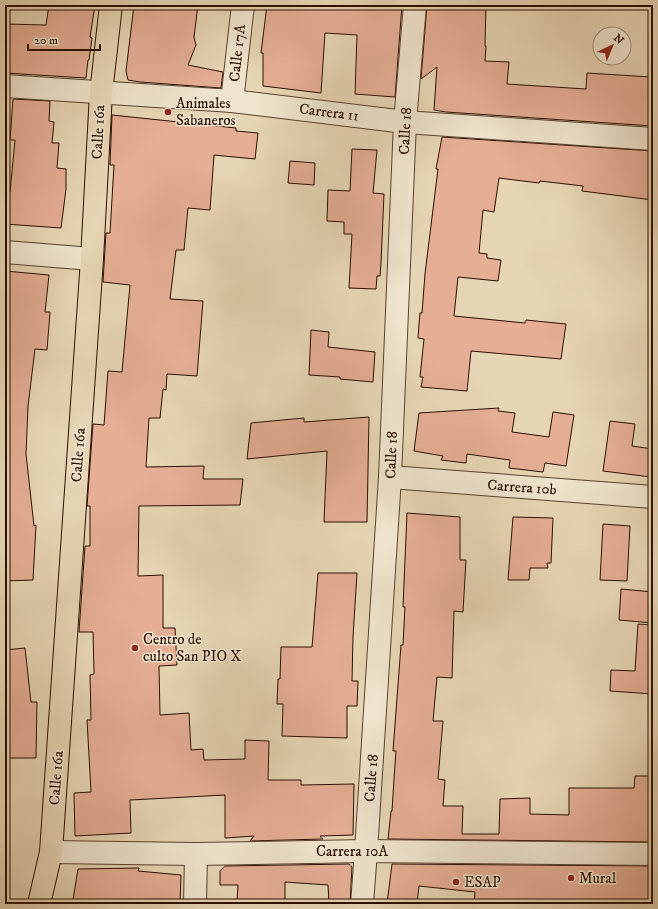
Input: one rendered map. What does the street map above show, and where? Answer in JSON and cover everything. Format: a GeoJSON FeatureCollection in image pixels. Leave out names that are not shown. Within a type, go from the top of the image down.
{"type":"FeatureCollection","features":[{"type":"Feature","properties":{"kind":"main road","name":"Calle 16a"},"geometry":{"type":"LineString","coordinates":[[39,904],[51,852],[92,259],[101,93],[111,5]]}},
{"type":"Feature","properties":{"kind":"street","name":"Calle 17A"},"geometry":{"type":"LineString","coordinates":[[232,100],[243,5]]}},
{"type":"Feature","properties":{"kind":"street","name":"Calle 18"},"geometry":{"type":"LineString","coordinates":[[362,904],[390,477],[405,122],[415,5]]}},
{"type":"Feature","properties":{"kind":"street","name":"Carrera 11"},"geometry":{"type":"LineString","coordinates":[[5,86],[232,100],[405,122],[653,139]]}},
{"type":"Feature","properties":{"kind":"street"},"geometry":{"type":"LineString","coordinates":[[5,252],[92,259]]}},
{"type":"Feature","properties":{"kind":"street","name":"Carrera 10b"},"geometry":{"type":"LineString","coordinates":[[390,477],[653,497]]}},
{"type":"Feature","properties":{"kind":"street","name":"Carrera 10A"},"geometry":{"type":"LineString","coordinates":[[51,852],[196,854],[366,851],[653,854]]}},
{"type":"Feature","properties":{"kind":"street"},"geometry":{"type":"LineString","coordinates":[[195,904],[196,854]]}},
{"type":"Feature","properties":{"kind":"building"},"geometry":{"type":"Polygon","coordinates":[[[49,5],[95,5],[86,78],[5,73],[5,24],[46,25],[49,5]]]}},
{"type":"Feature","properties":{"kind":"building"},"geometry":{"type":"Polygon","coordinates":[[[134,5],[198,5],[194,37],[196,45],[188,65],[223,72],[221,88],[128,80],[126,71],[134,5]]]}},
{"type":"Feature","properties":{"kind":"building"},"geometry":{"type":"Polygon","coordinates":[[[267,5],[402,5],[395,97],[355,94],[357,35],[325,33],[321,93],[263,86],[263,53],[261,53],[267,5]]]}},
{"type":"Feature","properties":{"kind":"building"},"geometry":{"type":"Polygon","coordinates":[[[427,5],[486,5],[485,61],[509,62],[507,84],[586,89],[587,73],[651,77],[651,84],[653,84],[653,126],[434,110],[437,67],[421,79],[427,5]]]}},
{"type":"Feature","properties":{"kind":"building"},"geometry":{"type":"Polygon","coordinates":[[[13,99],[50,101],[49,121],[54,122],[52,143],[59,143],[57,168],[66,169],[66,189],[61,228],[5,224],[5,192],[10,192],[15,140],[10,140],[13,99]]]}},
{"type":"Feature","properties":{"kind":"building"},"geometry":{"type":"Polygon","coordinates":[[[112,115],[236,128],[236,131],[258,133],[255,159],[214,155],[210,210],[188,208],[184,250],[176,250],[170,299],[203,301],[197,376],[167,374],[166,390],[163,389],[160,418],[149,418],[146,467],[204,466],[203,479],[243,479],[240,505],[139,506],[138,576],[163,575],[163,628],[175,628],[177,665],[159,666],[160,715],[189,713],[191,750],[203,749],[204,760],[245,759],[245,740],[269,741],[268,780],[301,780],[301,785],[354,784],[353,835],[320,836],[323,839],[250,841],[254,836],[225,838],[225,795],[130,800],[131,833],[75,836],[74,793],[91,792],[87,720],[91,720],[90,675],[94,674],[93,632],[79,632],[85,546],[90,546],[90,506],[87,506],[93,424],[104,425],[108,371],[122,372],[130,285],[103,282],[106,233],[110,233],[114,165],[110,165],[112,115]]]}},
{"type":"Feature","properties":{"kind":"building"},"geometry":{"type":"Polygon","coordinates":[[[442,137],[653,151],[653,200],[582,191],[583,186],[499,178],[494,212],[483,210],[479,253],[487,254],[487,258],[501,260],[498,281],[458,277],[454,316],[525,323],[526,320],[566,324],[561,359],[471,351],[467,391],[421,387],[423,377],[420,377],[424,339],[418,338],[420,313],[422,313],[425,274],[438,169],[436,169],[442,137]]]}},
{"type":"Feature","properties":{"kind":"building"},"geometry":{"type":"Polygon","coordinates":[[[352,149],[377,150],[373,193],[384,194],[380,276],[377,276],[376,289],[349,288],[352,234],[344,234],[344,222],[327,221],[328,190],[350,191],[352,149]]]}},
{"type":"Feature","properties":{"kind":"building"},"geometry":{"type":"Polygon","coordinates":[[[290,161],[315,163],[314,185],[288,183],[290,161]]]}},
{"type":"Feature","properties":{"kind":"building"},"geometry":{"type":"Polygon","coordinates":[[[5,271],[49,275],[45,312],[50,312],[47,350],[35,349],[28,406],[26,454],[34,526],[36,525],[33,580],[5,581],[5,271]]]}},
{"type":"Feature","properties":{"kind":"building"},"geometry":{"type":"Polygon","coordinates":[[[311,330],[329,332],[328,347],[375,352],[373,382],[340,379],[340,377],[309,375],[311,330]]]}},
{"type":"Feature","properties":{"kind":"building"},"geometry":{"type":"Polygon","coordinates":[[[499,408],[498,411],[515,413],[512,432],[549,437],[553,412],[574,415],[566,466],[545,463],[543,472],[509,468],[510,460],[467,454],[466,463],[441,460],[443,456],[414,451],[419,413],[499,408]]]}},
{"type":"Feature","properties":{"kind":"building"},"geometry":{"type":"Polygon","coordinates":[[[369,417],[367,522],[324,522],[327,451],[247,459],[251,423],[304,418],[304,422],[369,417]]]}},
{"type":"Feature","properties":{"kind":"building"},"geometry":{"type":"Polygon","coordinates":[[[610,421],[635,424],[632,446],[653,449],[651,477],[603,471],[610,421]]]}},
{"type":"Feature","properties":{"kind":"building"},"geometry":{"type":"Polygon","coordinates":[[[407,513],[460,517],[460,560],[466,560],[463,612],[454,611],[452,678],[437,677],[433,721],[443,721],[438,779],[445,780],[443,806],[463,806],[462,834],[499,834],[500,799],[530,798],[530,814],[569,815],[569,788],[634,788],[635,776],[653,776],[653,842],[388,839],[392,811],[396,751],[393,751],[401,645],[403,645],[407,513]]]}},
{"type":"Feature","properties":{"kind":"building"},"geometry":{"type":"Polygon","coordinates":[[[513,517],[553,518],[551,563],[547,563],[548,568],[530,568],[529,580],[508,580],[513,517]]]}},
{"type":"Feature","properties":{"kind":"building"},"geometry":{"type":"Polygon","coordinates":[[[603,524],[630,526],[627,581],[600,580],[603,524]]]}},
{"type":"Feature","properties":{"kind":"building"},"geometry":{"type":"Polygon","coordinates":[[[318,573],[357,573],[352,681],[358,681],[357,706],[347,706],[347,738],[282,736],[283,704],[277,704],[278,679],[280,679],[281,647],[312,647],[318,573]]]}},
{"type":"Feature","properties":{"kind":"building"},"geometry":{"type":"Polygon","coordinates":[[[621,589],[653,592],[653,623],[619,620],[621,589]]]}},
{"type":"Feature","properties":{"kind":"building"},"geometry":{"type":"Polygon","coordinates":[[[638,624],[653,625],[653,694],[610,691],[611,670],[635,671],[638,624]]]}},
{"type":"Feature","properties":{"kind":"building"},"geometry":{"type":"Polygon","coordinates":[[[25,648],[31,702],[37,702],[36,758],[6,758],[5,650],[25,648]]]}},
{"type":"Feature","properties":{"kind":"building"},"geometry":{"type":"Polygon","coordinates":[[[349,864],[352,867],[350,904],[329,903],[328,885],[285,882],[285,904],[237,902],[238,885],[220,885],[220,871],[225,866],[349,864]]]}},
{"type":"Feature","properties":{"kind":"building"},"geometry":{"type":"Polygon","coordinates":[[[392,864],[653,866],[653,904],[599,904],[599,901],[557,900],[557,904],[474,904],[475,892],[419,886],[417,904],[387,904],[392,864]]]}},
{"type":"Feature","properties":{"kind":"building"},"geometry":{"type":"Polygon","coordinates":[[[139,868],[138,871],[181,875],[180,904],[86,904],[86,901],[73,900],[78,869],[139,868]]]}},
{"type":"Feature","properties":{"kind":"place","name":"Animales Sabaneros"},"geometry":{"type":"Point","coordinates":[168,112]}},
{"type":"Feature","properties":{"kind":"place","name":"Centro de culto San PIO X"},"geometry":{"type":"Point","coordinates":[135,648]}},
{"type":"Feature","properties":{"kind":"place","name":"Mural"},"geometry":{"type":"Point","coordinates":[571,878]}},
{"type":"Feature","properties":{"kind":"place","name":"ESAP"},"geometry":{"type":"Point","coordinates":[456,882]}}]}
